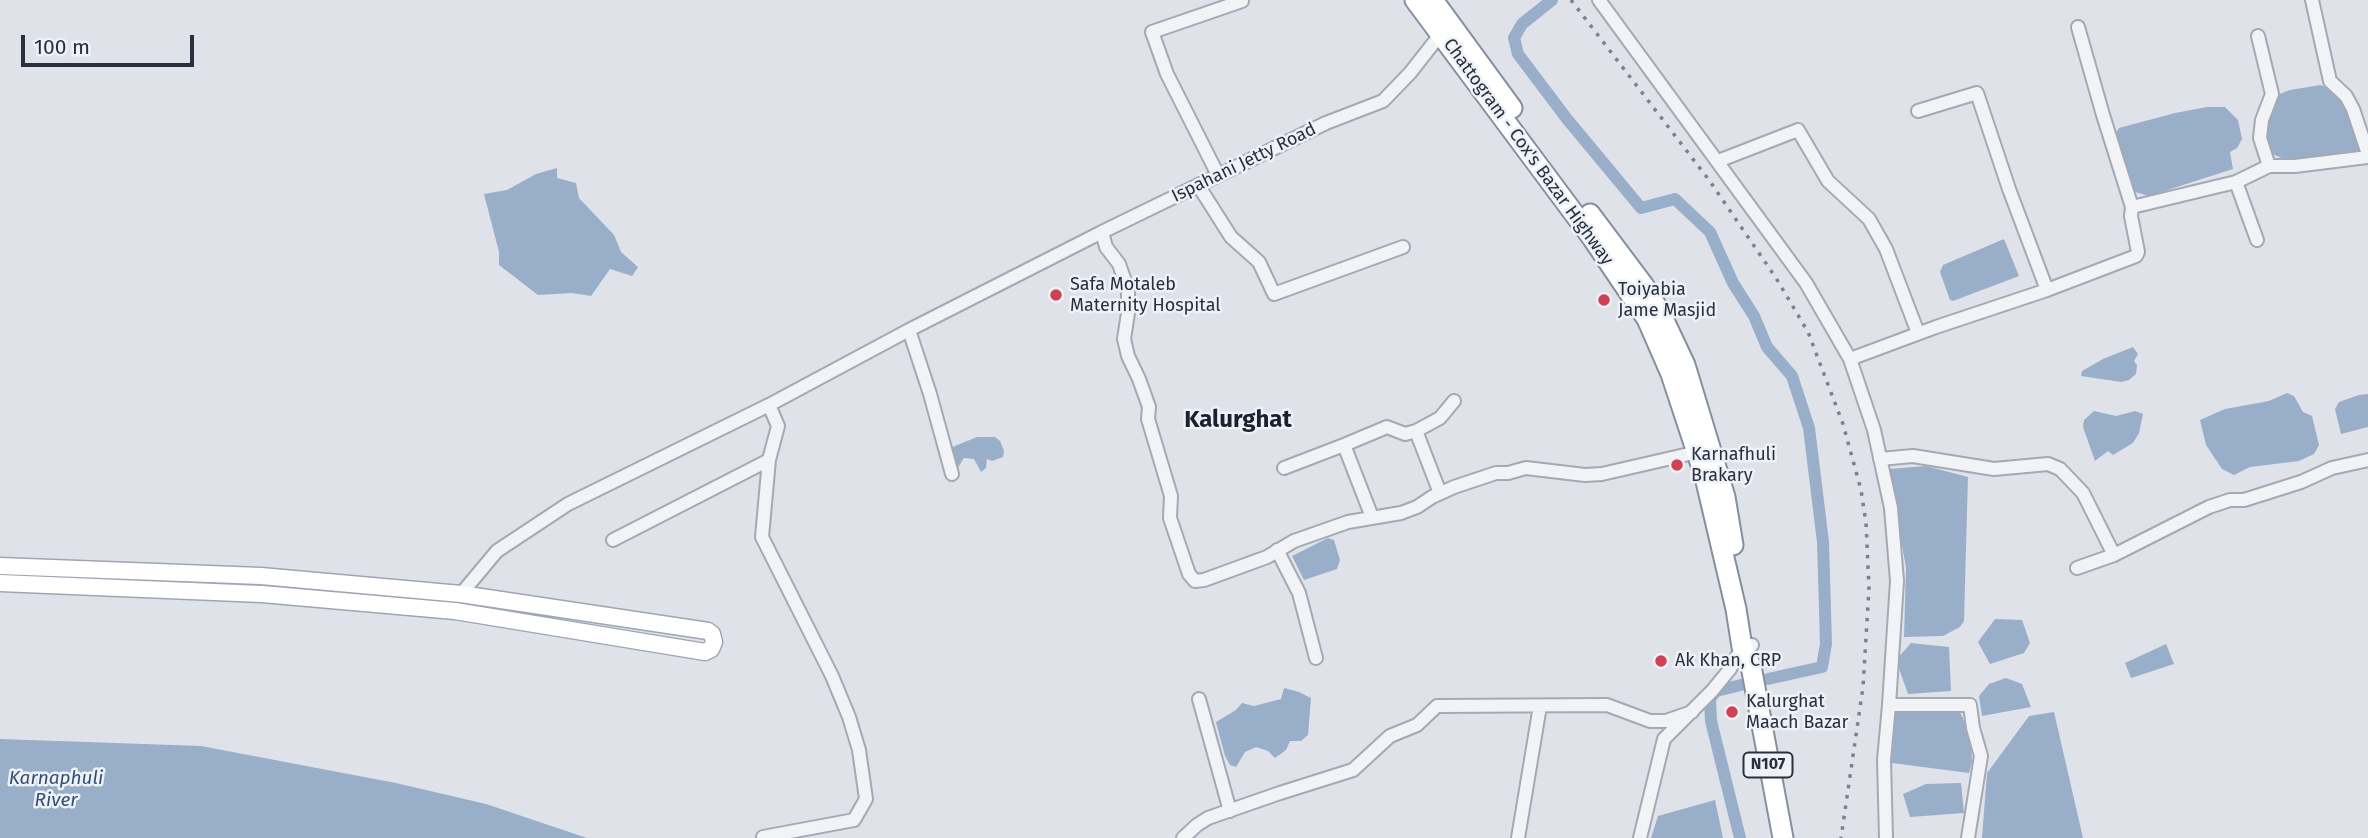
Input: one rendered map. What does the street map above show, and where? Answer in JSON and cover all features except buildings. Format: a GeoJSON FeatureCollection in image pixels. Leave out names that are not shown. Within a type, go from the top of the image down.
{"type":"FeatureCollection","features":[{"type":"Feature","properties":{"kind":"highway","name":"Chattogram - Cox's Bazar Highway"},"geometry":{"type":"LineString","coordinates":[[1415,0],[1446,29]]}},
{"type":"Feature","properties":{"kind":"highway","name":"Chattogram - Cox's Bazar Highway"},"geometry":{"type":"LineString","coordinates":[[1433,0],[1446,29],[1647,319],[1671,374],[1703,451],[1708,490],[1747,646],[1783,838]]}},
{"type":"Feature","properties":{"kind":"main road"},"geometry":{"type":"LineString","coordinates":[[0,566],[261,576],[461,594],[708,631],[714,642],[711,649],[705,652],[454,611],[262,594],[0,583]]}},
{"type":"Feature","properties":{"kind":"street"},"geometry":{"type":"LineString","coordinates":[[1599,0],[1806,283],[1850,359],[1874,430],[1891,508],[1897,581],[1884,760],[1886,838]]}},
{"type":"Feature","properties":{"kind":"street"},"geometry":{"type":"LineString","coordinates":[[2132,207],[2236,181],[2269,166],[2295,166],[2368,155],[2353,108],[2346,96],[2330,81],[2312,0]]}},
{"type":"Feature","properties":{"kind":"street"},"geometry":{"type":"LineString","coordinates":[[1218,175],[1167,74],[1152,32],[1242,1]]}},
{"type":"Feature","properties":{"kind":"street"},"geometry":{"type":"LineString","coordinates":[[1850,359],[2137,256],[2132,207],[2078,27]]}},
{"type":"Feature","properties":{"kind":"street","name":"Ispahani Jetty Road"},"geometry":{"type":"LineString","coordinates":[[461,594],[497,551],[568,504],[769,405],[1102,232],[1326,123],[1383,101],[1446,29]]}},
{"type":"Feature","properties":{"kind":"street"},"geometry":{"type":"LineString","coordinates":[[2258,36],[2273,94],[2262,120],[2260,138],[2269,166]]}},
{"type":"Feature","properties":{"kind":"street"},"geometry":{"type":"LineString","coordinates":[[1918,111],[1978,93],[2047,290]]}},
{"type":"Feature","properties":{"kind":"street"},"geometry":{"type":"LineString","coordinates":[[1718,161],[1798,130],[1828,181],[1868,219],[1886,249],[1918,333]]}},
{"type":"Feature","properties":{"kind":"street"},"geometry":{"type":"LineString","coordinates":[[2236,181],[2257,240]]}},
{"type":"Feature","properties":{"kind":"street"},"geometry":{"type":"LineString","coordinates":[[1198,185],[1231,237],[1259,262],[1273,294],[1403,247]]}},
{"type":"Feature","properties":{"kind":"street"},"geometry":{"type":"LineString","coordinates":[[1102,232],[1106,247],[1119,264],[1128,290],[1124,339],[1128,356],[1149,407],[1148,419],[1171,496],[1170,518],[1189,574],[1195,581],[1267,557],[1294,541],[1348,522],[1401,513],[1440,493],[1496,472],[1508,473],[1526,468],[1593,474],[1703,451]]}},
{"type":"Feature","properties":{"kind":"street"},"geometry":{"type":"LineString","coordinates":[[909,330],[952,474]]}},
{"type":"Feature","properties":{"kind":"street"},"geometry":{"type":"LineString","coordinates":[[1284,468],[1387,428],[1405,434],[1416,431],[1440,418],[1454,401]]}},
{"type":"Feature","properties":{"kind":"street"},"geometry":{"type":"LineString","coordinates":[[763,837],[854,820],[866,799],[859,750],[849,717],[832,676],[762,537],[769,460],[778,426],[769,405]]}},
{"type":"Feature","properties":{"kind":"street"},"geometry":{"type":"LineString","coordinates":[[1416,431],[1440,493]]}},
{"type":"Feature","properties":{"kind":"street"},"geometry":{"type":"LineString","coordinates":[[1344,445],[1373,517]]}},
{"type":"Feature","properties":{"kind":"street"},"geometry":{"type":"LineString","coordinates":[[1880,459],[1913,456],[1994,469],[2048,464],[2060,469],[2083,494],[2114,555]]}},
{"type":"Feature","properties":{"kind":"street"},"geometry":{"type":"LineString","coordinates":[[613,540],[769,460]]}},
{"type":"Feature","properties":{"kind":"street"},"geometry":{"type":"LineString","coordinates":[[2077,568],[2114,555],[2208,507],[2230,500],[2244,500],[2332,468],[2368,460]]}},
{"type":"Feature","properties":{"kind":"street"},"geometry":{"type":"LineString","coordinates":[[1277,550],[1298,593],[1316,658]]}},
{"type":"Feature","properties":{"kind":"street"},"geometry":{"type":"LineString","coordinates":[[1640,838],[1664,739],[1692,712],[1747,646]]}},
{"type":"Feature","properties":{"kind":"street"},"geometry":{"type":"LineString","coordinates":[[1199,699],[1230,811]]}},
{"type":"Feature","properties":{"kind":"street"},"geometry":{"type":"LineString","coordinates":[[1518,838],[1540,705]]}},
{"type":"Feature","properties":{"kind":"street"},"geometry":{"type":"LineString","coordinates":[[1184,838],[1197,825],[1230,811],[1353,770],[1390,736],[1417,725],[1437,706],[1607,705],[1650,721],[1666,721],[1692,712]]}},
{"type":"Feature","properties":{"kind":"street"},"geometry":{"type":"LineString","coordinates":[[1889,705],[1970,705],[1981,756],[1968,838]]}},
{"type":"Feature","properties":{"kind":"water"},"geometry":{"type":"Polygon","coordinates":[[[2320,85],[2341,96],[2363,147],[2341,155],[2288,161],[2268,152],[2264,138],[2268,110],[2277,95],[2320,85]]]}},
{"type":"Feature","properties":{"kind":"water"},"geometry":{"type":"Polygon","coordinates":[[[2207,107],[2225,107],[2238,120],[2242,139],[2237,148],[2230,152],[2233,169],[2149,196],[2135,192],[2124,172],[2116,145],[2119,128],[2207,107]]]}},
{"type":"Feature","properties":{"kind":"water"},"geometry":{"type":"Polygon","coordinates":[[[557,168],[557,178],[576,183],[579,198],[614,235],[621,252],[638,267],[632,276],[610,269],[591,296],[572,293],[538,295],[499,265],[499,252],[484,194],[507,190],[536,174],[557,168]]]}},
{"type":"Feature","properties":{"kind":"water"},"geometry":{"type":"Polygon","coordinates":[[[2004,239],[2019,276],[1950,300],[1940,272],[1943,265],[2004,239]]]}},
{"type":"Feature","properties":{"kind":"water"},"geometry":{"type":"Polygon","coordinates":[[[2133,347],[2138,354],[2134,361],[2137,365],[2136,374],[2129,380],[2121,382],[2081,376],[2082,371],[2103,359],[2133,347]]]}},
{"type":"Feature","properties":{"kind":"water"},"geometry":{"type":"Polygon","coordinates":[[[2287,393],[2294,396],[2303,412],[2312,416],[2319,445],[2314,454],[2299,461],[2250,467],[2234,475],[2222,469],[2206,445],[2200,420],[2225,409],[2269,401],[2287,393]]]}},
{"type":"Feature","properties":{"kind":"water"},"geometry":{"type":"Polygon","coordinates":[[[2368,394],[2368,427],[2341,434],[2335,409],[2339,402],[2368,394]]]}},
{"type":"Feature","properties":{"kind":"water"},"geometry":{"type":"Polygon","coordinates":[[[2094,411],[2116,416],[2135,411],[2143,414],[2139,433],[2133,443],[2113,455],[2108,451],[2095,461],[2083,427],[2084,420],[2094,411]]]}},
{"type":"Feature","properties":{"kind":"water"},"geometry":{"type":"Polygon","coordinates":[[[977,437],[995,437],[1004,451],[1003,457],[992,461],[987,459],[986,468],[981,472],[974,459],[964,458],[955,472],[950,448],[977,437]]]}},
{"type":"Feature","properties":{"kind":"water"},"geometry":{"type":"Polygon","coordinates":[[[1926,466],[1968,477],[1964,621],[1960,627],[1943,636],[1904,637],[1906,568],[1889,469],[1926,466]]]}},
{"type":"Feature","properties":{"kind":"water"},"geometry":{"type":"Polygon","coordinates":[[[1328,538],[1334,540],[1340,560],[1337,569],[1304,580],[1292,556],[1328,538]]]}},
{"type":"Feature","properties":{"kind":"water"},"geometry":{"type":"Polygon","coordinates":[[[1995,619],[2022,620],[2030,643],[2024,653],[1990,664],[1978,642],[1995,619]]]}},
{"type":"Feature","properties":{"kind":"water"},"geometry":{"type":"Polygon","coordinates":[[[1911,643],[1949,647],[1951,691],[1908,694],[1896,660],[1911,643]]]}},
{"type":"Feature","properties":{"kind":"water"},"geometry":{"type":"Polygon","coordinates":[[[2166,644],[2174,664],[2131,678],[2125,663],[2166,644]]]}},
{"type":"Feature","properties":{"kind":"water"},"geometry":{"type":"Polygon","coordinates":[[[2006,678],[2022,684],[2031,707],[1982,716],[1979,696],[1989,684],[2006,678]]]}},
{"type":"Feature","properties":{"kind":"water"},"geometry":{"type":"Polygon","coordinates":[[[1284,688],[1311,698],[1308,735],[1301,741],[1290,741],[1286,750],[1275,758],[1268,751],[1256,747],[1245,752],[1236,767],[1230,765],[1216,722],[1236,710],[1242,703],[1254,706],[1281,699],[1284,688]]]}},
{"type":"Feature","properties":{"kind":"water"},"geometry":{"type":"Polygon","coordinates":[[[1893,712],[1960,712],[1971,736],[1972,762],[1969,773],[1892,763],[1893,712]]]}},
{"type":"Feature","properties":{"kind":"water"},"geometry":{"type":"Polygon","coordinates":[[[2054,712],[2083,838],[1982,838],[1987,773],[2029,716],[2054,712]]]}},
{"type":"Feature","properties":{"kind":"water","name":"Karnaphuli River"},"geometry":{"type":"Polygon","coordinates":[[[0,739],[201,746],[396,783],[486,804],[587,838],[0,838],[0,739]]]}},
{"type":"Feature","properties":{"kind":"water"},"geometry":{"type":"Polygon","coordinates":[[[1961,783],[1964,813],[1910,817],[1903,794],[1926,784],[1961,783]]]}},
{"type":"Feature","properties":{"kind":"water"},"geometry":{"type":"Polygon","coordinates":[[[1715,800],[1723,838],[1651,838],[1658,816],[1715,800]]]}},
{"type":"Feature","properties":{"kind":"waterway"},"geometry":{"type":"LineString","coordinates":[[1552,0],[1522,24],[1514,38],[1518,54],[1567,119],[1641,208],[1675,199],[1710,232],[1733,283],[1754,316],[1767,347],[1792,376],[1809,428],[1823,542],[1826,644],[1822,667],[1768,679]]}},
{"type":"Feature","properties":{"kind":"waterway"},"geometry":{"type":"LineString","coordinates":[[1740,838],[1711,721],[1710,699],[1716,691],[1741,685]]}},
{"type":"Feature","properties":{"kind":"railway"},"geometry":{"type":"LineString","coordinates":[[1571,0],[1709,180],[1776,278],[1808,332],[1843,424],[1861,490],[1866,523],[1869,588],[1863,687],[1841,838]]}},
{"type":"Feature","properties":{"kind":"place","name":"Safa Motaleb Maternity Hospital"},"geometry":{"type":"Point","coordinates":[1056,295]}},
{"type":"Feature","properties":{"kind":"place","name":"Toiyabia Jame Masjid"},"geometry":{"type":"Point","coordinates":[1604,300]}},
{"type":"Feature","properties":{"kind":"place","name":"Karnafhuli Brakary"},"geometry":{"type":"Point","coordinates":[1677,465]}},
{"type":"Feature","properties":{"kind":"place","name":"Ak Khan, CRP"},"geometry":{"type":"Point","coordinates":[1661,661]}},
{"type":"Feature","properties":{"kind":"place","name":"Kalurghat Maach Bazar"},"geometry":{"type":"Point","coordinates":[1732,712]}},
{"type":"Feature","properties":{"kind":"district","name":"Kalurghat"},"geometry":{"type":"Point","coordinates":[1238,420]}}]}
